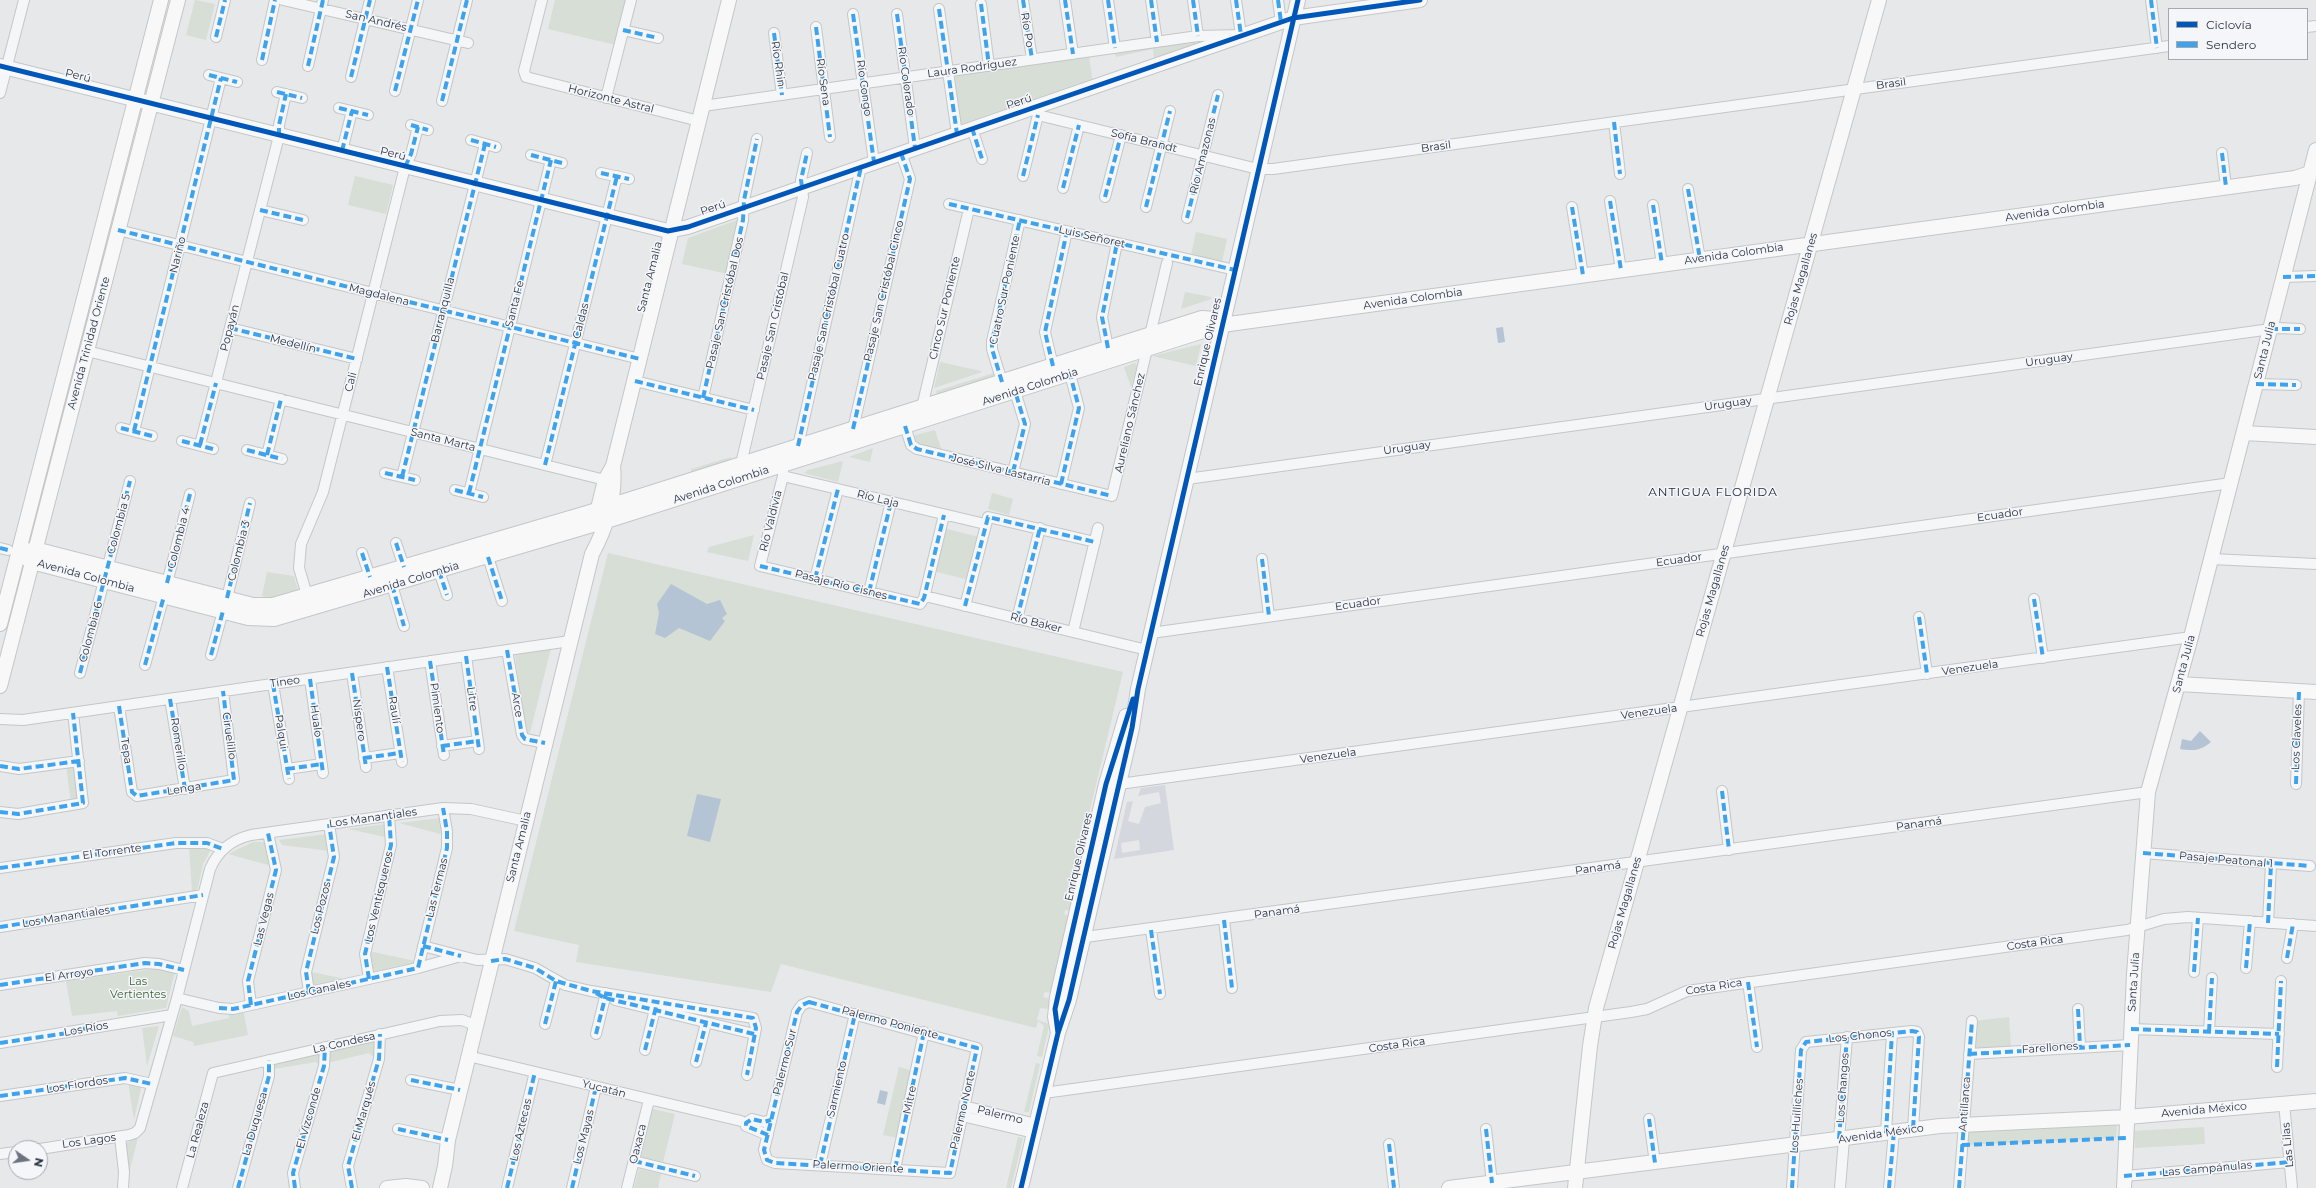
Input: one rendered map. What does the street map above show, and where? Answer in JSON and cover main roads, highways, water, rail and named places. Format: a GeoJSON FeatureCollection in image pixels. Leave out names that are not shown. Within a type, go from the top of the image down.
{"type":"FeatureCollection","features":[{"type":"Feature","properties":{"kind":"main road","name":"Avenida Trinidad Oriente"},"geometry":{"type":"LineString","coordinates":[[0,624],[9,551],[135,100],[161,0]]}},
{"type":"Feature","properties":{"kind":"main road","name":"Avenida Trinidad Oriente"},"geometry":{"type":"LineString","coordinates":[[0,686],[178,0]]}},
{"type":"Feature","properties":{"kind":"main road","name":"Santa Amalia"},"geometry":{"type":"LineString","coordinates":[[440,1188],[445,1166],[448,1140],[468,1056],[592,554],[591,537],[600,523],[603,508],[605,480],[613,466],[635,381],[729,0]]}},
{"type":"Feature","properties":{"kind":"main road","name":"Enrique Olivares"},"geometry":{"type":"LineString","coordinates":[[1021,1188],[1058,1033],[1055,1009],[1077,938],[1113,785],[1125,721],[1138,689],[1258,169],[1287,20],[1298,0]]}},
{"type":"Feature","properties":{"kind":"main road","name":"Perú"},"geometry":{"type":"LineString","coordinates":[[3,67],[661,231],[672,231],[743,208],[972,128],[1037,111],[1241,35],[1287,20],[1420,0]]}},
{"type":"Feature","properties":{"kind":"main road","name":"Rojas Magallanes"},"geometry":{"type":"LineString","coordinates":[[1575,1188],[1594,1018],[1879,0]]}},
{"type":"Feature","properties":{"kind":"main road","name":"Santa Julia"},"geometry":{"type":"LineString","coordinates":[[2124,1182],[2137,928],[2148,792],[2179,684],[2212,559],[2283,277],[2313,172],[2316,150]]}},
{"type":"Feature","properties":{"kind":"main road","name":"Avenida Colombia"},"geometry":{"type":"LineString","coordinates":[[309,603],[392,585],[783,470],[905,426],[1222,325],[2299,177],[2313,172]]}},
{"type":"Feature","properties":{"kind":"main road","name":"Avenida Colombia"},"geometry":{"type":"LineString","coordinates":[[9,551],[34,555],[225,605],[266,620],[370,578],[404,567],[603,508],[1150,335],[1206,318],[1216,319],[1222,325]]}},
{"type":"Feature","properties":{"kind":"main road"},"geometry":{"type":"LineString","coordinates":[[2244,434],[2316,437]]}},
{"type":"Feature","properties":{"kind":"main road","name":"Santa Amalia"},"geometry":{"type":"LineString","coordinates":[[603,508],[615,482],[613,466]]}},
{"type":"Feature","properties":{"kind":"main road"},"geometry":{"type":"LineString","coordinates":[[2179,684],[2316,692]]}},
{"type":"Feature","properties":{"kind":"main road","name":"Avenida México"},"geometry":{"type":"LineString","coordinates":[[1449,1188],[1913,1129],[2127,1117],[2316,1101]]}},
{"type":"Feature","properties":{"kind":"main road","name":"Santa Amalia"},"geometry":{"type":"LineString","coordinates":[[431,1188],[436,1166],[448,1140]]}},
{"type":"Feature","properties":{"kind":"main road"},"geometry":{"type":"LineString","coordinates":[[387,1188],[406,1186],[422,1188]]}},
{"type":"Feature","properties":{"kind":"water"},"geometry":{"type":"Polygon","coordinates":[[[1503,327],[1505,342],[1498,343],[1496,328],[1503,327]]]}},
{"type":"Feature","properties":{"kind":"water"},"geometry":{"type":"Polygon","coordinates":[[[671,584],[707,604],[720,600],[727,614],[722,618],[725,621],[710,641],[679,628],[665,638],[655,634],[659,613],[657,604],[671,584]]]}},
{"type":"Feature","properties":{"kind":"water"},"geometry":{"type":"Polygon","coordinates":[[[2200,731],[2211,742],[2196,750],[2180,749],[2182,739],[2191,741],[2200,731]]]}},
{"type":"Feature","properties":{"kind":"water"},"geometry":{"type":"Polygon","coordinates":[[[697,794],[721,799],[710,842],[687,836],[697,794]]]}},
{"type":"Feature","properties":{"kind":"water"},"geometry":{"type":"Polygon","coordinates":[[[880,1090],[888,1092],[885,1105],[877,1103],[880,1090]]]}},
{"type":"Feature","properties":{"kind":"district","name":"ANTIGUA FLORIDA"},"geometry":{"type":"Point","coordinates":[1713,492]}},
{"type":"Feature","properties":{"kind":"park label","name":"Las Vertientes"},"geometry":{"type":"Point","coordinates":[138,988]}}]}
